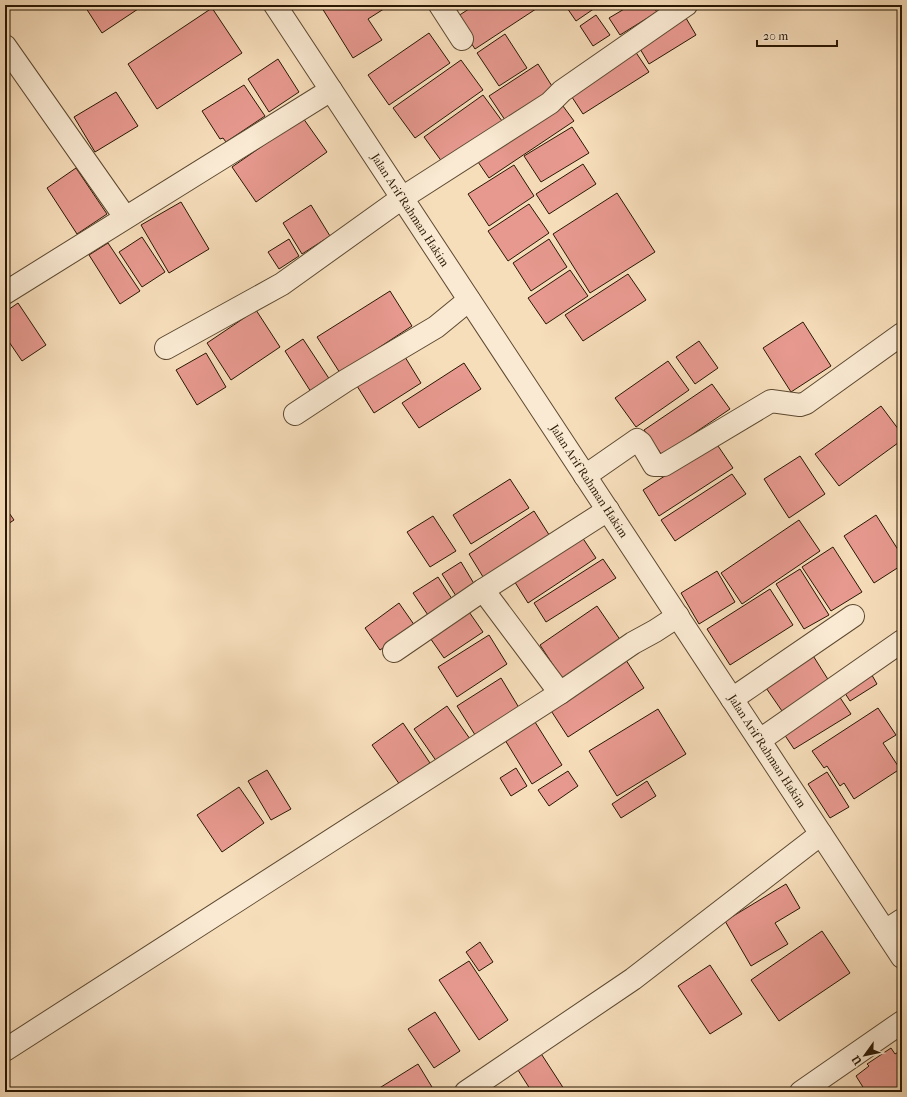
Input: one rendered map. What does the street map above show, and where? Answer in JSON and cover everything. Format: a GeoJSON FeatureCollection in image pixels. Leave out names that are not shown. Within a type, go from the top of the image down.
{"type":"FeatureCollection","features":[{"type":"Feature","properties":{"kind":"street","name":"Jalan Arif Rahman Hakim"},"geometry":{"type":"LineString","coordinates":[[275,5],[821,834],[893,925],[902,957]]}},
{"type":"Feature","properties":{"kind":"street"},"geometry":{"type":"LineString","coordinates":[[440,5],[462,39]]}},
{"type":"Feature","properties":{"kind":"street"},"geometry":{"type":"LineString","coordinates":[[166,348],[282,284],[402,198],[550,103],[562,91],[686,5]]}},
{"type":"Feature","properties":{"kind":"street"},"geometry":{"type":"LineString","coordinates":[[5,46],[125,217]]}},
{"type":"Feature","properties":{"kind":"street"},"geometry":{"type":"LineString","coordinates":[[9,284],[125,217],[331,90]]}},
{"type":"Feature","properties":{"kind":"street"},"geometry":{"type":"LineString","coordinates":[[294,414],[345,381],[436,327],[469,300]]}},
{"type":"Feature","properties":{"kind":"street"},"geometry":{"type":"LineString","coordinates":[[585,476],[638,440],[654,465],[664,465],[771,401],[800,405],[806,403],[902,334]]}},
{"type":"Feature","properties":{"kind":"street"},"geometry":{"type":"LineString","coordinates":[[394,650],[483,590],[608,510]]}},
{"type":"Feature","properties":{"kind":"street"},"geometry":{"type":"LineString","coordinates":[[483,590],[560,693]]}},
{"type":"Feature","properties":{"kind":"street"},"geometry":{"type":"LineString","coordinates":[[5,1050],[560,693],[633,643],[678,616]]}},
{"type":"Feature","properties":{"kind":"street"},"geometry":{"type":"LineString","coordinates":[[732,699],[853,616]]}},
{"type":"Feature","properties":{"kind":"street"},"geometry":{"type":"LineString","coordinates":[[760,740],[902,641]]}},
{"type":"Feature","properties":{"kind":"street"},"geometry":{"type":"LineString","coordinates":[[466,1092],[633,978],[821,834]]}},
{"type":"Feature","properties":{"kind":"street"},"geometry":{"type":"LineString","coordinates":[[801,1092],[902,1022]]}},
{"type":"Feature","properties":{"kind":"building"},"geometry":{"type":"Polygon","coordinates":[[[84,5],[144,5],[102,33],[84,5]]]}},
{"type":"Feature","properties":{"kind":"building"},"geometry":{"type":"Polygon","coordinates":[[[326,5],[390,5],[368,19],[382,40],[353,58],[322,8],[326,5]]]}},
{"type":"Feature","properties":{"kind":"building"},"geometry":{"type":"Polygon","coordinates":[[[446,5],[465,5],[451,14],[446,5]]]}},
{"type":"Feature","properties":{"kind":"building"},"geometry":{"type":"Polygon","coordinates":[[[475,5],[542,5],[475,49],[455,18],[475,5]]]}},
{"type":"Feature","properties":{"kind":"building"},"geometry":{"type":"Polygon","coordinates":[[[565,5],[593,5],[595,8],[576,21],[565,5]]]}},
{"type":"Feature","properties":{"kind":"building"},"geometry":{"type":"Polygon","coordinates":[[[631,5],[652,5],[657,12],[620,35],[609,18],[631,5]]]}},
{"type":"Feature","properties":{"kind":"building"},"geometry":{"type":"Polygon","coordinates":[[[212,8],[242,53],[157,109],[128,64],[212,8]]]}},
{"type":"Feature","properties":{"kind":"building"},"geometry":{"type":"Polygon","coordinates":[[[683,13],[696,35],[649,64],[636,42],[683,13]]]}},
{"type":"Feature","properties":{"kind":"building"},"geometry":{"type":"Polygon","coordinates":[[[596,15],[610,35],[593,46],[580,26],[596,15]]]}},
{"type":"Feature","properties":{"kind":"building"},"geometry":{"type":"Polygon","coordinates":[[[429,33],[450,63],[389,105],[368,75],[429,33]]]}},
{"type":"Feature","properties":{"kind":"building"},"geometry":{"type":"Polygon","coordinates":[[[505,34],[527,68],[499,86],[477,53],[505,34]]]}},
{"type":"Feature","properties":{"kind":"building"},"geometry":{"type":"Polygon","coordinates":[[[633,48],[649,72],[583,114],[568,91],[633,48]]]}},
{"type":"Feature","properties":{"kind":"building"},"geometry":{"type":"Polygon","coordinates":[[[278,59],[299,92],[269,112],[248,79],[278,59]]]}},
{"type":"Feature","properties":{"kind":"building"},"geometry":{"type":"Polygon","coordinates":[[[461,60],[483,90],[415,138],[393,108],[461,60]]]}},
{"type":"Feature","properties":{"kind":"building"},"geometry":{"type":"Polygon","coordinates":[[[538,64],[557,94],[509,126],[489,96],[538,64]]]}},
{"type":"Feature","properties":{"kind":"building"},"geometry":{"type":"Polygon","coordinates":[[[244,85],[265,116],[226,142],[223,138],[220,139],[202,111],[244,85]]]}},
{"type":"Feature","properties":{"kind":"building"},"geometry":{"type":"Polygon","coordinates":[[[116,92],[138,126],[95,152],[74,117],[116,92]]]}},
{"type":"Feature","properties":{"kind":"building"},"geometry":{"type":"Polygon","coordinates":[[[483,95],[505,125],[445,166],[424,137],[483,95]]]}},
{"type":"Feature","properties":{"kind":"building"},"geometry":{"type":"Polygon","coordinates":[[[560,102],[574,121],[489,178],[476,159],[560,102]]]}},
{"type":"Feature","properties":{"kind":"building"},"geometry":{"type":"Polygon","coordinates":[[[303,118],[327,152],[256,202],[232,167],[303,118]]]}},
{"type":"Feature","properties":{"kind":"building"},"geometry":{"type":"Polygon","coordinates":[[[572,127],[589,153],[541,182],[524,156],[572,127]]]}},
{"type":"Feature","properties":{"kind":"building"},"geometry":{"type":"Polygon","coordinates":[[[583,164],[596,184],[549,214],[536,194],[583,164]]]}},
{"type":"Feature","properties":{"kind":"building"},"geometry":{"type":"Polygon","coordinates":[[[514,165],[534,196],[489,226],[468,194],[514,165]]]}},
{"type":"Feature","properties":{"kind":"building"},"geometry":{"type":"Polygon","coordinates":[[[76,168],[107,214],[77,234],[47,188],[76,168]]]}},
{"type":"Feature","properties":{"kind":"building"},"geometry":{"type":"Polygon","coordinates":[[[617,193],[655,252],[590,293],[553,234],[617,193]]]}},
{"type":"Feature","properties":{"kind":"building"},"geometry":{"type":"Polygon","coordinates":[[[181,202],[209,249],[169,273],[141,225],[181,202]]]}},
{"type":"Feature","properties":{"kind":"building"},"geometry":{"type":"Polygon","coordinates":[[[529,204],[549,233],[508,261],[488,231],[529,204]]]}},
{"type":"Feature","properties":{"kind":"building"},"geometry":{"type":"Polygon","coordinates":[[[311,205],[330,236],[302,254],[283,223],[311,205]]]}},
{"type":"Feature","properties":{"kind":"building"},"geometry":{"type":"Polygon","coordinates":[[[142,237],[165,272],[142,287],[119,252],[142,237]]]}},
{"type":"Feature","properties":{"kind":"building"},"geometry":{"type":"Polygon","coordinates":[[[289,239],[299,256],[279,269],[268,252],[289,239]]]}},
{"type":"Feature","properties":{"kind":"building"},"geometry":{"type":"Polygon","coordinates":[[[549,239],[567,267],[531,291],[513,263],[549,239]]]}},
{"type":"Feature","properties":{"kind":"building"},"geometry":{"type":"Polygon","coordinates":[[[108,243],[140,291],[120,304],[89,255],[108,243]]]}},
{"type":"Feature","properties":{"kind":"building"},"geometry":{"type":"Polygon","coordinates":[[[570,270],[588,296],[546,324],[528,298],[570,270]]]}},
{"type":"Feature","properties":{"kind":"building"},"geometry":{"type":"Polygon","coordinates":[[[628,274],[646,300],[583,341],[565,315],[628,274]]]}},
{"type":"Feature","properties":{"kind":"building"},"geometry":{"type":"Polygon","coordinates":[[[390,291],[412,326],[340,373],[317,337],[390,291]]]}},
{"type":"Feature","properties":{"kind":"building"},"geometry":{"type":"Polygon","coordinates":[[[18,303],[46,345],[22,361],[5,336],[5,312],[18,303]]]}},
{"type":"Feature","properties":{"kind":"building"},"geometry":{"type":"Polygon","coordinates":[[[256,310],[280,347],[231,380],[207,343],[256,310]]]}},
{"type":"Feature","properties":{"kind":"building"},"geometry":{"type":"Polygon","coordinates":[[[803,322],[831,366],[791,392],[763,348],[803,322]]]}},
{"type":"Feature","properties":{"kind":"building"},"geometry":{"type":"Polygon","coordinates":[[[303,339],[330,380],[311,392],[285,351],[303,339]]]}},
{"type":"Feature","properties":{"kind":"building"},"geometry":{"type":"Polygon","coordinates":[[[699,341],[718,368],[695,384],[676,357],[699,341]]]}},
{"type":"Feature","properties":{"kind":"building"},"geometry":{"type":"Polygon","coordinates":[[[206,353],[226,387],[197,405],[176,370],[206,353]]]}},
{"type":"Feature","properties":{"kind":"building"},"geometry":{"type":"Polygon","coordinates":[[[405,357],[421,383],[374,413],[357,386],[405,357]]]}},
{"type":"Feature","properties":{"kind":"building"},"geometry":{"type":"Polygon","coordinates":[[[668,361],[689,390],[636,427],[615,398],[668,361]]]}},
{"type":"Feature","properties":{"kind":"building"},"geometry":{"type":"Polygon","coordinates":[[[464,363],[481,389],[419,428],[402,403],[464,363]]]}},
{"type":"Feature","properties":{"kind":"building"},"geometry":{"type":"Polygon","coordinates":[[[712,384],[730,409],[662,455],[644,430],[712,384]]]}},
{"type":"Feature","properties":{"kind":"building"},"geometry":{"type":"Polygon","coordinates":[[[881,406],[902,434],[902,440],[839,486],[815,454],[881,406]]]}},
{"type":"Feature","properties":{"kind":"building"},"geometry":{"type":"Polygon","coordinates":[[[716,443],[733,468],[659,516],[643,490],[716,443]]]}},
{"type":"Feature","properties":{"kind":"building"},"geometry":{"type":"Polygon","coordinates":[[[800,456],[825,494],[789,518],[764,479],[800,456]]]}},
{"type":"Feature","properties":{"kind":"building"},"geometry":{"type":"Polygon","coordinates":[[[732,474],[746,494],[675,541],[661,520],[732,474]]]}},
{"type":"Feature","properties":{"kind":"building"},"geometry":{"type":"Polygon","coordinates":[[[510,479],[529,508],[471,544],[453,515],[510,479]]]}},
{"type":"Feature","properties":{"kind":"building"},"geometry":{"type":"Polygon","coordinates":[[[5,507],[14,520],[5,526],[5,507]]]}},
{"type":"Feature","properties":{"kind":"building"},"geometry":{"type":"Polygon","coordinates":[[[534,511],[553,541],[488,585],[469,554],[534,511]]]}},
{"type":"Feature","properties":{"kind":"building"},"geometry":{"type":"Polygon","coordinates":[[[876,515],[902,556],[902,565],[874,583],[844,536],[876,515]]]}},
{"type":"Feature","properties":{"kind":"building"},"geometry":{"type":"Polygon","coordinates":[[[433,516],[456,551],[430,567],[407,532],[433,516]]]}},
{"type":"Feature","properties":{"kind":"building"},"geometry":{"type":"Polygon","coordinates":[[[799,520],[820,551],[742,604],[721,573],[799,520]]]}},
{"type":"Feature","properties":{"kind":"building"},"geometry":{"type":"Polygon","coordinates":[[[578,531],[596,558],[528,603],[511,576],[578,531]]]}},
{"type":"Feature","properties":{"kind":"building"},"geometry":{"type":"Polygon","coordinates":[[[833,547],[862,592],[831,611],[802,567],[833,547]]]}},
{"type":"Feature","properties":{"kind":"building"},"geometry":{"type":"Polygon","coordinates":[[[603,559],[616,578],[546,622],[534,603],[603,559]]]}},
{"type":"Feature","properties":{"kind":"building"},"geometry":{"type":"Polygon","coordinates":[[[461,562],[476,587],[458,599],[442,574],[461,562]]]}},
{"type":"Feature","properties":{"kind":"building"},"geometry":{"type":"Polygon","coordinates":[[[800,569],[829,615],[804,629],[776,584],[800,569]]]}},
{"type":"Feature","properties":{"kind":"building"},"geometry":{"type":"Polygon","coordinates":[[[717,571],[735,602],[699,624],[681,593],[717,571]]]}},
{"type":"Feature","properties":{"kind":"building"},"geometry":{"type":"Polygon","coordinates":[[[438,577],[454,602],[430,618],[413,593],[438,577]]]}},
{"type":"Feature","properties":{"kind":"building"},"geometry":{"type":"Polygon","coordinates":[[[770,589],[793,625],[730,665],[707,629],[770,589]]]}},
{"type":"Feature","properties":{"kind":"building"},"geometry":{"type":"Polygon","coordinates":[[[399,603],[415,626],[380,650],[365,628],[399,603]]]}},
{"type":"Feature","properties":{"kind":"building"},"geometry":{"type":"Polygon","coordinates":[[[597,606],[621,641],[563,680],[540,645],[597,606]]]}},
{"type":"Feature","properties":{"kind":"building"},"geometry":{"type":"Polygon","coordinates":[[[467,609],[483,632],[444,658],[428,635],[467,609]]]}},
{"type":"Feature","properties":{"kind":"building"},"geometry":{"type":"Polygon","coordinates":[[[489,635],[507,664],[457,697],[438,667],[489,635]]]}},
{"type":"Feature","properties":{"kind":"building"},"geometry":{"type":"Polygon","coordinates":[[[812,654],[829,681],[782,711],[764,685],[812,654]]]}},
{"type":"Feature","properties":{"kind":"building"},"geometry":{"type":"Polygon","coordinates":[[[624,657],[644,688],[568,737],[548,706],[624,657]]]}},
{"type":"Feature","properties":{"kind":"building"},"geometry":{"type":"Polygon","coordinates":[[[869,670],[877,684],[850,701],[841,687],[869,670]]]}},
{"type":"Feature","properties":{"kind":"building"},"geometry":{"type":"Polygon","coordinates":[[[501,678],[521,711],[477,738],[457,706],[501,678]]]}},
{"type":"Feature","properties":{"kind":"building"},"geometry":{"type":"Polygon","coordinates":[[[839,696],[851,714],[794,749],[782,731],[839,696]]]}},
{"type":"Feature","properties":{"kind":"building"},"geometry":{"type":"Polygon","coordinates":[[[447,706],[470,739],[437,762],[414,729],[447,706]]]}},
{"type":"Feature","properties":{"kind":"building"},"geometry":{"type":"Polygon","coordinates":[[[878,708],[896,735],[883,743],[900,769],[854,799],[844,783],[840,786],[827,766],[824,768],[812,751],[878,708]]]}},
{"type":"Feature","properties":{"kind":"building"},"geometry":{"type":"Polygon","coordinates":[[[658,709],[686,754],[617,796],[589,751],[658,709]]]}},
{"type":"Feature","properties":{"kind":"building"},"geometry":{"type":"Polygon","coordinates":[[[535,722],[562,765],[532,784],[505,740],[535,722]]]}},
{"type":"Feature","properties":{"kind":"building"},"geometry":{"type":"Polygon","coordinates":[[[403,723],[430,763],[400,785],[372,745],[403,723]]]}},
{"type":"Feature","properties":{"kind":"building"},"geometry":{"type":"Polygon","coordinates":[[[516,768],[527,786],[511,796],[500,778],[516,768]]]}},
{"type":"Feature","properties":{"kind":"building"},"geometry":{"type":"Polygon","coordinates":[[[267,770],[291,809],[271,820],[248,781],[267,770]]]}},
{"type":"Feature","properties":{"kind":"building"},"geometry":{"type":"Polygon","coordinates":[[[568,771],[578,786],[549,806],[538,790],[568,771]]]}},
{"type":"Feature","properties":{"kind":"building"},"geometry":{"type":"Polygon","coordinates":[[[827,772],[849,807],[830,818],[808,784],[827,772]]]}},
{"type":"Feature","properties":{"kind":"building"},"geometry":{"type":"Polygon","coordinates":[[[902,773],[902,782],[898,775],[902,773]]]}},
{"type":"Feature","properties":{"kind":"building"},"geometry":{"type":"Polygon","coordinates":[[[647,781],[656,796],[621,818],[612,804],[647,781]]]}},
{"type":"Feature","properties":{"kind":"building"},"geometry":{"type":"Polygon","coordinates":[[[239,787],[264,823],[222,852],[197,815],[239,787]]]}},
{"type":"Feature","properties":{"kind":"building"},"geometry":{"type":"Polygon","coordinates":[[[786,884],[800,908],[775,923],[788,944],[751,966],[725,921],[786,884]]]}},
{"type":"Feature","properties":{"kind":"building"},"geometry":{"type":"Polygon","coordinates":[[[822,931],[850,973],[779,1021],[751,980],[822,931]]]}},
{"type":"Feature","properties":{"kind":"building"},"geometry":{"type":"Polygon","coordinates":[[[480,942],[493,962],[479,971],[466,952],[480,942]]]}},
{"type":"Feature","properties":{"kind":"building"},"geometry":{"type":"Polygon","coordinates":[[[469,961],[508,1020],[479,1040],[439,980],[469,961]]]}},
{"type":"Feature","properties":{"kind":"building"},"geometry":{"type":"Polygon","coordinates":[[[710,965],[742,1014],[710,1034],[678,986],[710,965]]]}},
{"type":"Feature","properties":{"kind":"building"},"geometry":{"type":"Polygon","coordinates":[[[435,1012],[460,1051],[434,1068],[408,1029],[435,1012]]]}},
{"type":"Feature","properties":{"kind":"building"},"geometry":{"type":"Polygon","coordinates":[[[891,1048],[895,1054],[902,1050],[902,1092],[866,1092],[856,1076],[869,1066],[867,1064],[891,1048]]]}},
{"type":"Feature","properties":{"kind":"building"},"geometry":{"type":"Polygon","coordinates":[[[540,1052],[564,1089],[559,1092],[532,1092],[516,1067],[540,1052]]]}},
{"type":"Feature","properties":{"kind":"building"},"geometry":{"type":"Polygon","coordinates":[[[418,1064],[435,1092],[373,1092],[418,1064]]]}}]}
